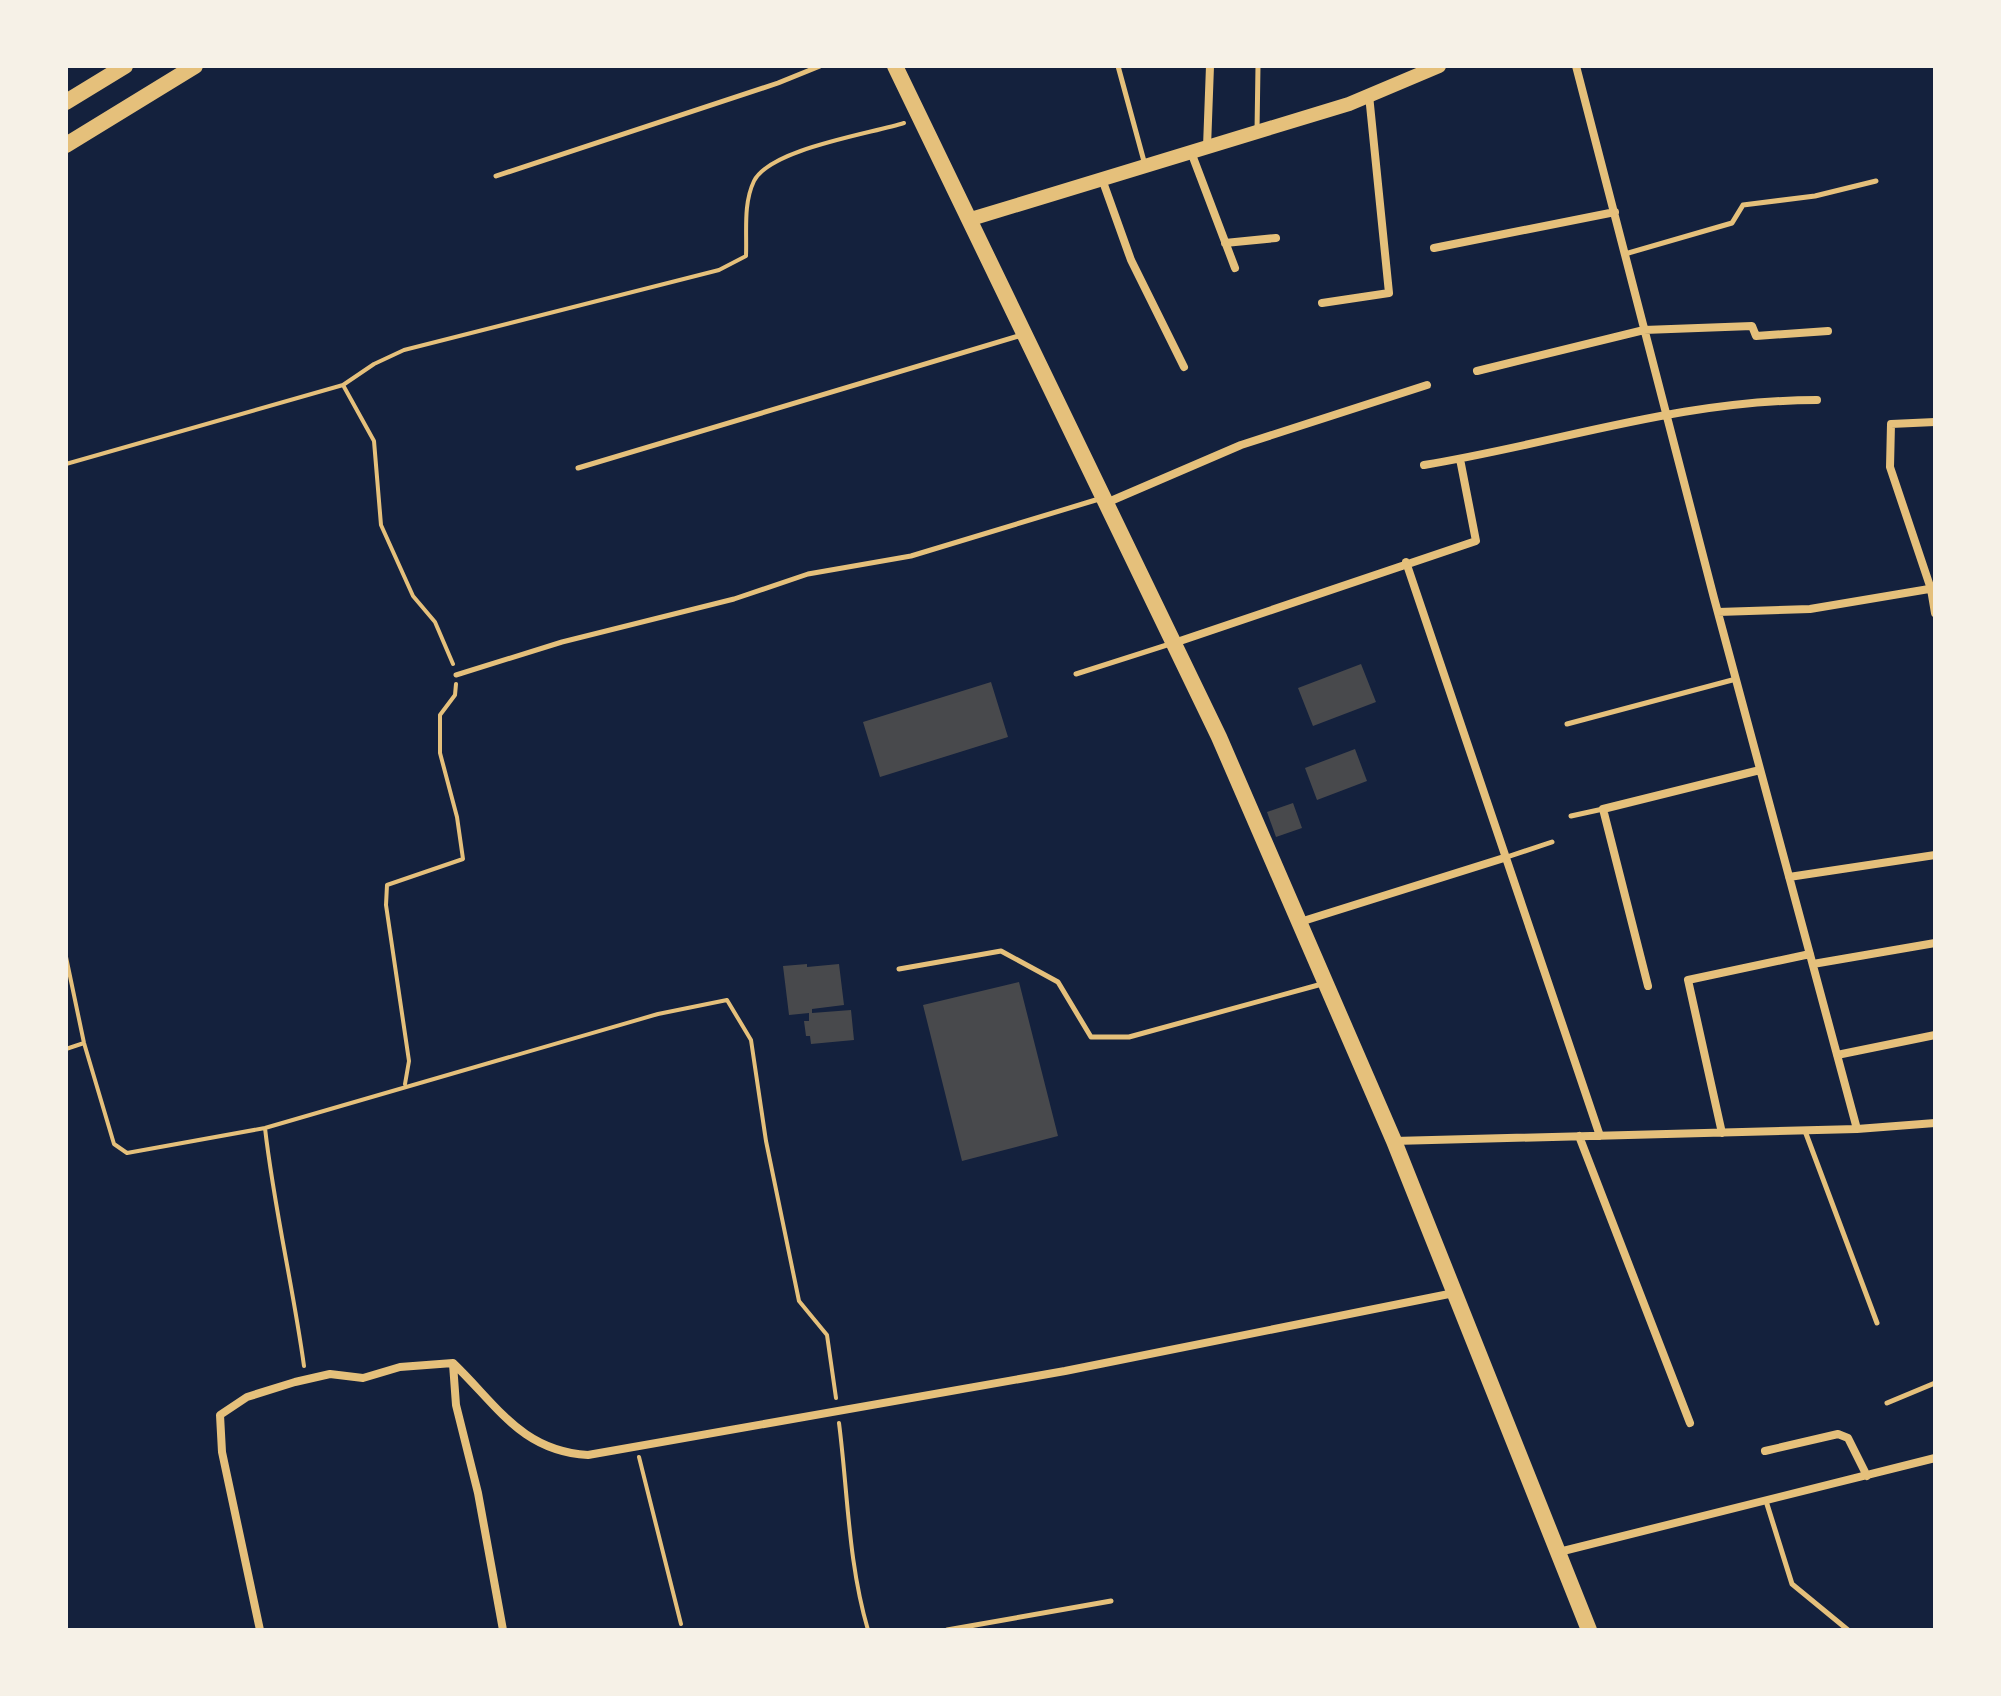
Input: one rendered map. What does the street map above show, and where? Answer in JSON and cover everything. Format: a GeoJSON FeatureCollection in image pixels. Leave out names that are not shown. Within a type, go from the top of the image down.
{"type":"FeatureCollection","features":[{"type":"Feature","properties":{"kind":"main road"},"geometry":{"type":"LineString","coordinates":[[66,102],[125,66]]}},
{"type":"Feature","properties":{"kind":"main road"},"geometry":{"type":"LineString","coordinates":[[66,145],[195,66]]}},
{"type":"Feature","properties":{"kind":"main road"},"geometry":{"type":"LineString","coordinates":[[895,66],[1219,737],[1394,1141],[1589,1630]]}},
{"type":"Feature","properties":{"kind":"street"},"geometry":{"type":"LineString","coordinates":[[1207,147],[1210,66]]}},
{"type":"Feature","properties":{"kind":"street"},"geometry":{"type":"LineString","coordinates":[[971,219],[1257,132],[1369,95],[1439,66]]}},
{"type":"Feature","properties":{"kind":"street"},"geometry":{"type":"LineString","coordinates":[[1576,66],[1857,1129]]}},
{"type":"Feature","properties":{"kind":"street"},"geometry":{"type":"LineString","coordinates":[[1322,303],[1389,293],[1369,95]]}},
{"type":"Feature","properties":{"kind":"street"},"geometry":{"type":"LineString","coordinates":[[1191,152],[1235,268]]}},
{"type":"Feature","properties":{"kind":"street"},"geometry":{"type":"LineString","coordinates":[[1102,179],[1131,260],[1184,367]]}},
{"type":"Feature","properties":{"kind":"street"},"geometry":{"type":"LineString","coordinates":[[1434,248],[1615,212]]}},
{"type":"Feature","properties":{"kind":"street"},"geometry":{"type":"LineString","coordinates":[[1225,243],[1276,238]]}},
{"type":"Feature","properties":{"kind":"street"},"geometry":{"type":"LineString","coordinates":[[1477,371],[1644,330],[1752,326],[1756,336],[1828,331]]}},
{"type":"Feature","properties":{"kind":"street"},"geometry":{"type":"LineString","coordinates":[[1105,500],[1241,445],[1427,385]]}},
{"type":"Feature","properties":{"kind":"street"},"geometry":{"type":"LineString","coordinates":[[1424,465],[1666,413],[1753,400],[1817,400]]}},
{"type":"Feature","properties":{"kind":"street"},"geometry":{"type":"LineString","coordinates":[[1935,422],[1891,424],[1890,467],[1933,588],[1935,613]]}},
{"type":"Feature","properties":{"kind":"street"},"geometry":{"type":"LineString","coordinates":[[1173,643],[1406,562],[1476,541],[1460,459]]}},
{"type":"Feature","properties":{"kind":"street"},"geometry":{"type":"LineString","coordinates":[[1406,562],[1600,1136]]}},
{"type":"Feature","properties":{"kind":"street"},"geometry":{"type":"LineString","coordinates":[[1718,612],[1810,609],[1933,588]]}},
{"type":"Feature","properties":{"kind":"street"},"geometry":{"type":"LineString","coordinates":[[1648,986],[1603,809],[1760,770]]}},
{"type":"Feature","properties":{"kind":"street"},"geometry":{"type":"LineString","coordinates":[[1789,877],[1935,855]]}},
{"type":"Feature","properties":{"kind":"street"},"geometry":{"type":"LineString","coordinates":[[1299,922],[1504,858]]}},
{"type":"Feature","properties":{"kind":"street"},"geometry":{"type":"LineString","coordinates":[[1722,1133],[1688,980],[1811,959],[1935,943]]}},
{"type":"Feature","properties":{"kind":"street"},"geometry":{"type":"LineString","coordinates":[[1837,1055],[1935,1035]]}},
{"type":"Feature","properties":{"kind":"street"},"geometry":{"type":"LineString","coordinates":[[1394,1141],[1805,1131],[1935,1123]]}},
{"type":"Feature","properties":{"kind":"street"},"geometry":{"type":"LineString","coordinates":[[1579,1136],[1690,1423]]}},
{"type":"Feature","properties":{"kind":"street"},"geometry":{"type":"LineString","coordinates":[[260,1630],[222,1452],[220,1415],[247,1397],[306,1379],[330,1374],[363,1378],[400,1367],[453,1363],[525,1436],[549,1448],[588,1455],[1065,1371],[1455,1293]]}},
{"type":"Feature","properties":{"kind":"street"},"geometry":{"type":"LineString","coordinates":[[453,1363],[456,1405],[478,1493],[503,1630]]}},
{"type":"Feature","properties":{"kind":"street"},"geometry":{"type":"LineString","coordinates":[[1765,1451],[1838,1434],[1848,1438],[1867,1476]]}},
{"type":"Feature","properties":{"kind":"street"},"geometry":{"type":"LineString","coordinates":[[1559,1552],[1935,1458]]}},
{"type":"Feature","properties":{"kind":"lane"},"geometry":{"type":"LineString","coordinates":[[496,176],[778,83],[820,66]]}},
{"type":"Feature","properties":{"kind":"lane"},"geometry":{"type":"LineString","coordinates":[[1118,66],[1145,166]]}},
{"type":"Feature","properties":{"kind":"lane"},"geometry":{"type":"LineString","coordinates":[[1257,132],[1258,66]]}},
{"type":"Feature","properties":{"kind":"lane"},"geometry":{"type":"LineString","coordinates":[[1625,254],[1732,223],[1743,205],[1815,196],[1876,181]]}},
{"type":"Feature","properties":{"kind":"lane"},"geometry":{"type":"LineString","coordinates":[[578,468],[1026,334]]}},
{"type":"Feature","properties":{"kind":"lane"},"geometry":{"type":"LineString","coordinates":[[456,675],[562,642],[734,599],[808,574],[911,556],[1105,500]]}},
{"type":"Feature","properties":{"kind":"lane"},"geometry":{"type":"LineString","coordinates":[[1076,674],[1173,643]]}},
{"type":"Feature","properties":{"kind":"lane"},"geometry":{"type":"LineString","coordinates":[[1567,724],[1736,679]]}},
{"type":"Feature","properties":{"kind":"lane"},"geometry":{"type":"LineString","coordinates":[[1571,816],[1603,809]]}},
{"type":"Feature","properties":{"kind":"lane"},"geometry":{"type":"LineString","coordinates":[[1504,858],[1552,842]]}},
{"type":"Feature","properties":{"kind":"lane"},"geometry":{"type":"LineString","coordinates":[[899,969],[1001,951],[1058,982],[1091,1037],[1129,1037],[1325,983]]}},
{"type":"Feature","properties":{"kind":"lane"},"geometry":{"type":"LineString","coordinates":[[1805,1131],[1877,1323]]}},
{"type":"Feature","properties":{"kind":"lane"},"geometry":{"type":"LineString","coordinates":[[1887,1403],[1935,1383]]}},
{"type":"Feature","properties":{"kind":"lane"},"geometry":{"type":"LineString","coordinates":[[1766,1501],[1792,1584],[1848,1630]]}},
{"type":"Feature","properties":{"kind":"lane"},"geometry":{"type":"LineString","coordinates":[[947,1630],[1111,1601]]}},
{"type":"Feature","properties":{"kind":"path"},"geometry":{"type":"LineString","coordinates":[[66,464],[343,385],[374,364],[404,350],[719,270],[746,256],[747,206],[754,179],[788,155],[921,118]]}},
{"type":"Feature","properties":{"kind":"path"},"geometry":{"type":"LineString","coordinates":[[343,385],[374,441],[381,525],[413,596],[435,622],[456,675],[455,695],[440,715],[440,753],[457,817],[463,859],[387,885],[386,905],[409,1061],[404,1085]]}},
{"type":"Feature","properties":{"kind":"path"},"geometry":{"type":"LineString","coordinates":[[66,957],[84,1043],[114,1144],[127,1153],[265,1128],[404,1085],[658,1014],[727,1000],[751,1040],[766,1141],[799,1301],[827,1335],[850,1540],[858,1597],[868,1630]]}},
{"type":"Feature","properties":{"kind":"path"},"geometry":{"type":"LineString","coordinates":[[66,1049],[84,1043]]}},
{"type":"Feature","properties":{"kind":"path"},"geometry":{"type":"LineString","coordinates":[[265,1128],[271,1183],[294,1291],[306,1379]]}},
{"type":"Feature","properties":{"kind":"path"},"geometry":{"type":"LineString","coordinates":[[637,1447],[681,1624]]}},
{"type":"Feature","properties":{"kind":"building"},"geometry":{"type":"Polygon","coordinates":[[[1361,664],[1376,702],[1313,726],[1298,688],[1361,664]]]}},
{"type":"Feature","properties":{"kind":"building"},"geometry":{"type":"Polygon","coordinates":[[[991,682],[1008,737],[880,777],[863,722],[991,682]]]}},
{"type":"Feature","properties":{"kind":"building"},"geometry":{"type":"Polygon","coordinates":[[[1355,749],[1367,781],[1317,800],[1305,768],[1355,749]]]}},
{"type":"Feature","properties":{"kind":"building"},"geometry":{"type":"Polygon","coordinates":[[[1293,803],[1302,828],[1276,837],[1267,812],[1293,803]]]}},
{"type":"Feature","properties":{"kind":"building"},"geometry":{"type":"Polygon","coordinates":[[[807,964],[807,967],[839,964],[844,1005],[812,1009],[812,1013],[851,1010],[854,1040],[811,1044],[810,1036],[806,1036],[804,1021],[809,1021],[809,1013],[789,1015],[783,966],[807,964]]]}},
{"type":"Feature","properties":{"kind":"building"},"geometry":{"type":"Polygon","coordinates":[[[1019,982],[1058,1136],[962,1161],[923,1005],[1019,982]]]}}]}
